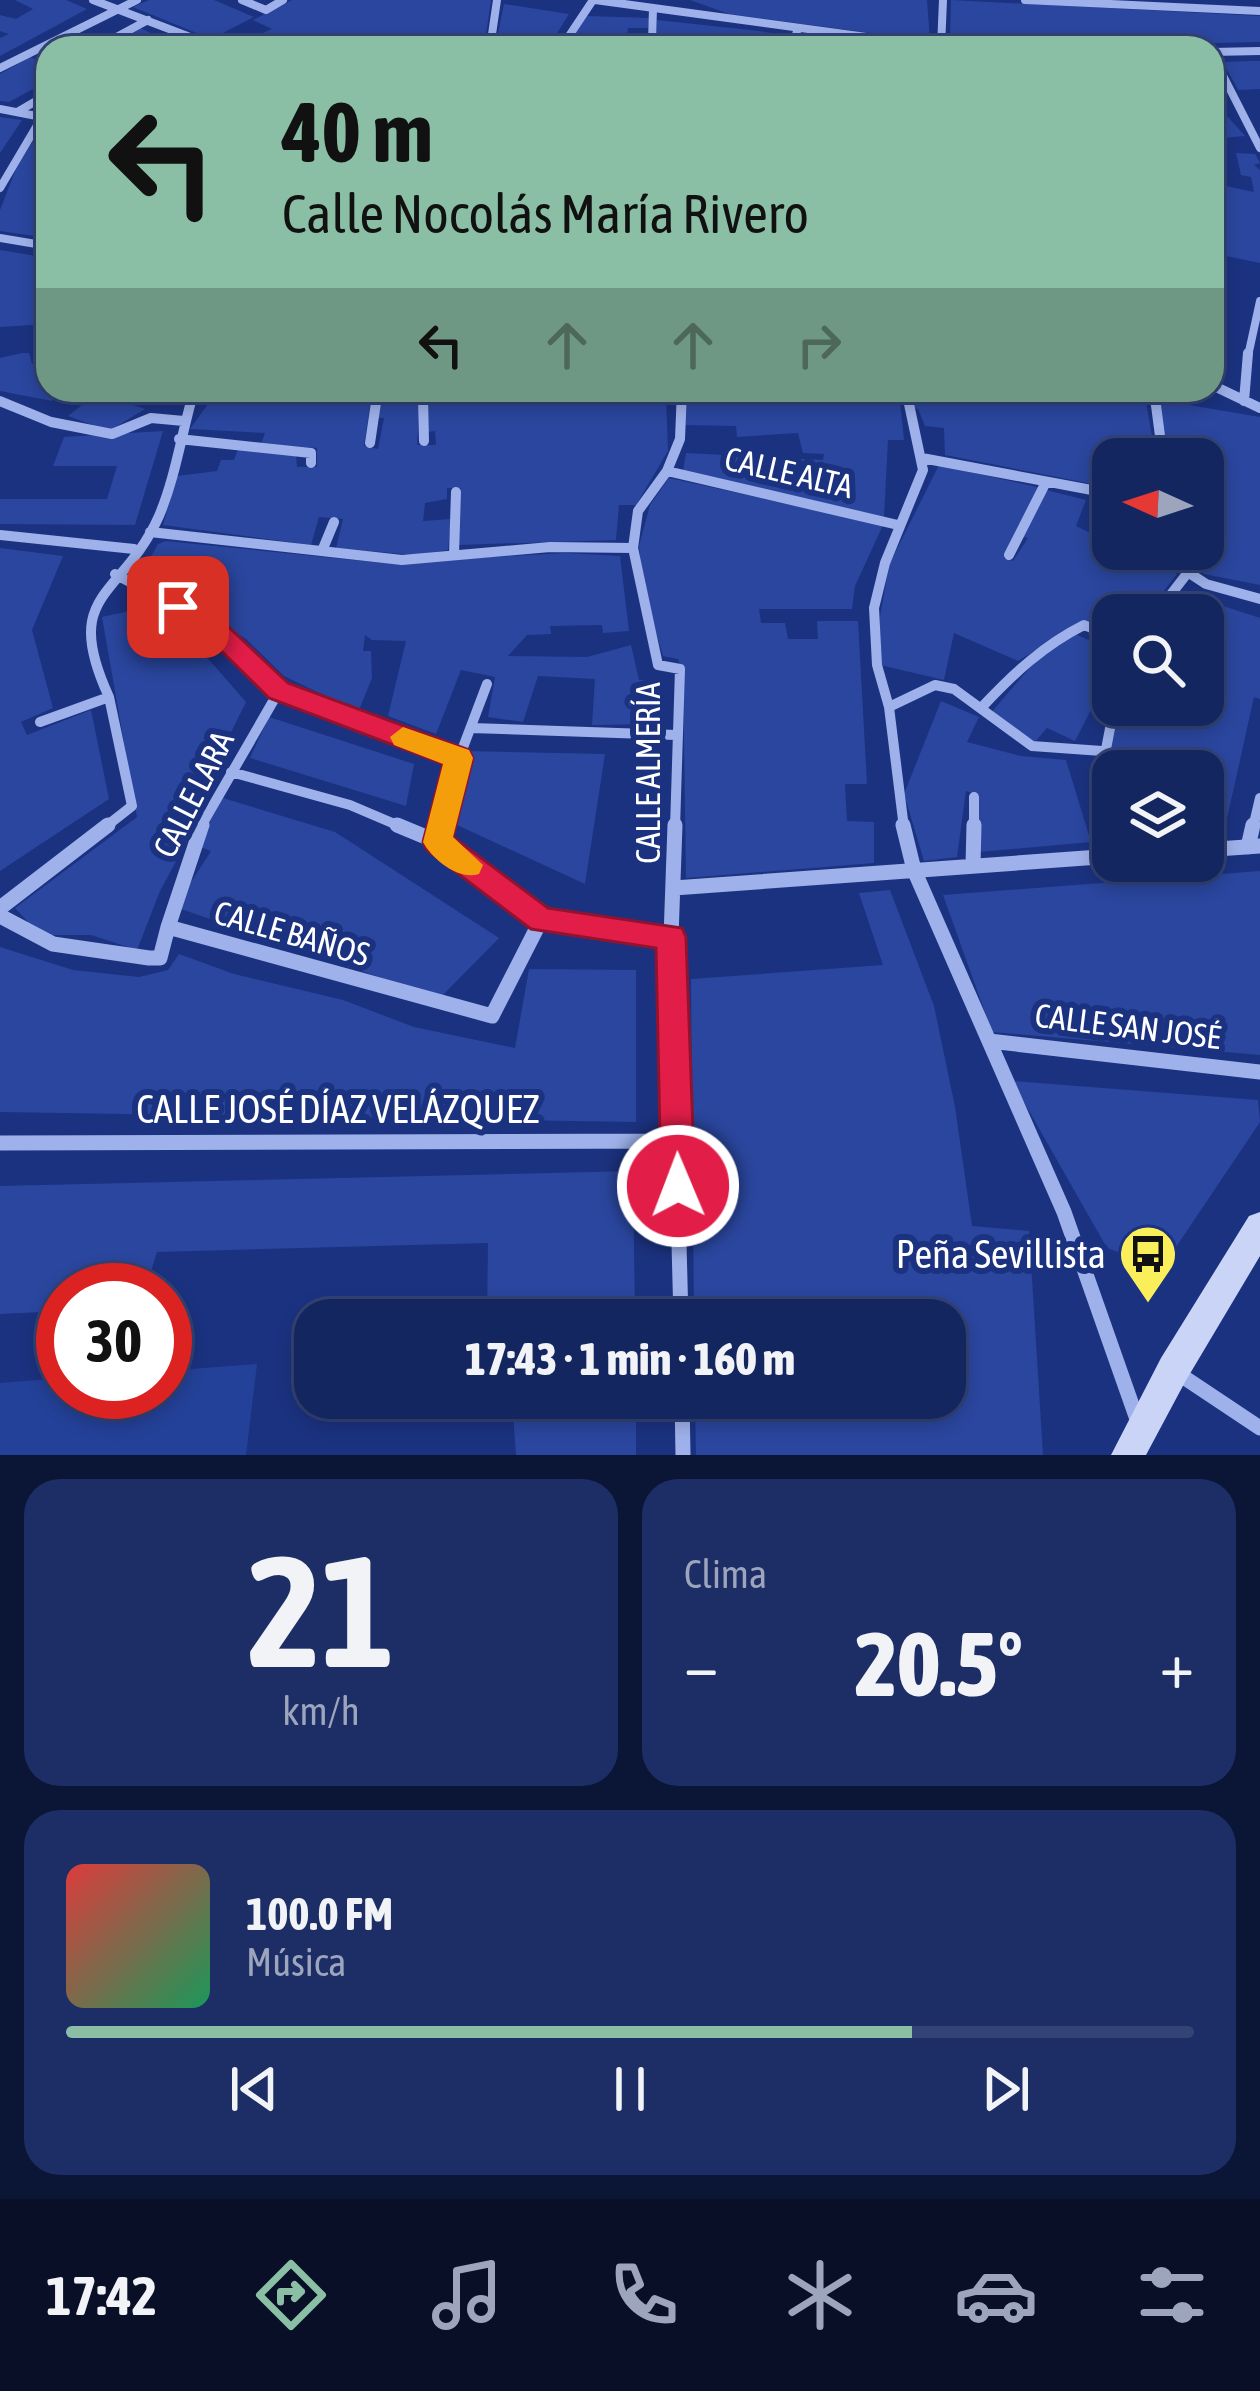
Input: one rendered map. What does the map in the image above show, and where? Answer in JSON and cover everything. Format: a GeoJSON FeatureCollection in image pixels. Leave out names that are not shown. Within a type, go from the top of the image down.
{"type":"FeatureCollection","features":[{"type":"Feature","properties":{"kind":"street"},"geometry":{"type":"LineString","coordinates":[[93,0],[189,36]]}},
{"type":"Feature","properties":{"kind":"street"},"geometry":{"type":"LineString","coordinates":[[61,36],[137,0]]}},
{"type":"Feature","properties":{"kind":"street"},"geometry":{"type":"LineString","coordinates":[[242,0],[266,10],[283,0]]}},
{"type":"Feature","properties":{"kind":"street"},"geometry":{"type":"LineString","coordinates":[[492,36],[497,0]]}},
{"type":"Feature","properties":{"kind":"street"},"geometry":{"type":"LineString","coordinates":[[569,36],[594,0],[862,36]]}},
{"type":"Feature","properties":{"kind":"street"},"geometry":{"type":"LineString","coordinates":[[942,36],[943,0]]}},
{"type":"Feature","properties":{"kind":"street"},"geometry":{"type":"LineString","coordinates":[[1025,0],[1260,11]]}},
{"type":"Feature","properties":{"kind":"street"},"geometry":{"type":"LineString","coordinates":[[649,5],[652,36]]}},
{"type":"Feature","properties":{"kind":"street"},"geometry":{"type":"LineString","coordinates":[[118,36],[148,20]]}},
{"type":"Feature","properties":{"kind":"street"},"geometry":{"type":"LineString","coordinates":[[796,36],[798,28]]}},
{"type":"Feature","properties":{"kind":"street"},"geometry":{"type":"LineString","coordinates":[[0,68],[34,49]]}},
{"type":"Feature","properties":{"kind":"street"},"geometry":{"type":"LineString","coordinates":[[1224,52],[1260,51]]}},
{"type":"Feature","properties":{"kind":"street"},"geometry":{"type":"LineString","coordinates":[[1224,76],[1260,148]]}},
{"type":"Feature","properties":{"kind":"street"},"geometry":{"type":"LineString","coordinates":[[18,111],[36,101]]}},
{"type":"Feature","properties":{"kind":"street"},"geometry":{"type":"LineString","coordinates":[[0,109],[36,116]]}},
{"type":"Feature","properties":{"kind":"street"},"geometry":{"type":"LineString","coordinates":[[0,188],[36,132]]}},
{"type":"Feature","properties":{"kind":"street"},"geometry":{"type":"LineString","coordinates":[[0,238],[36,245]]}},
{"type":"Feature","properties":{"kind":"street"},"geometry":{"type":"LineString","coordinates":[[1244,401],[1250,335],[1260,301]]}},
{"type":"Feature","properties":{"kind":"street"},"geometry":{"type":"LineString","coordinates":[[1224,391],[1260,408]]}},
{"type":"Feature","properties":{"kind":"street"},"geometry":{"type":"LineString","coordinates":[[0,401],[51,422],[112,434],[151,418],[184,422]]}},
{"type":"Feature","properties":{"kind":"street"},"geometry":{"type":"LineString","coordinates":[[0,912],[132,806],[109,697],[90,654],[88,628],[97,600],[150,532],[191,402]]}},
{"type":"Feature","properties":{"kind":"street"},"geometry":{"type":"LineString","coordinates":[[370,443],[375,402]]}},
{"type":"Feature","properties":{"kind":"street"},"geometry":{"type":"LineString","coordinates":[[423,402],[424,441]]}},
{"type":"Feature","properties":{"kind":"street"},"geometry":{"type":"LineString","coordinates":[[150,532],[402,560],[550,547],[633,548],[638,511],[667,471],[680,439],[682,402]]}},
{"type":"Feature","properties":{"kind":"street"},"geometry":{"type":"LineString","coordinates":[[909,402],[923,470],[898,525],[874,608],[877,665],[889,707],[898,808],[914,870],[1064,1212],[1135,1443]]}},
{"type":"Feature","properties":{"kind":"street"},"geometry":{"type":"LineString","coordinates":[[1156,402],[1160,438]]}},
{"type":"Feature","properties":{"kind":"street"},"geometry":{"type":"LineString","coordinates":[[179,440],[311,453],[311,463]]}},
{"type":"Feature","properties":{"kind":"street"},"geometry":{"type":"LineString","coordinates":[[922,458],[1092,491]]}},
{"type":"Feature","properties":{"kind":"street","name":"CALLE ALTA"},"geometry":{"type":"LineString","coordinates":[[667,471],[898,525]]}},
{"type":"Feature","properties":{"kind":"street"},"geometry":{"type":"LineString","coordinates":[[1009,555],[1045,484]]}},
{"type":"Feature","properties":{"kind":"street"},"geometry":{"type":"LineString","coordinates":[[454,554],[456,492]]}},
{"type":"Feature","properties":{"kind":"street"},"geometry":{"type":"LineString","coordinates":[[322,550],[334,522]]}},
{"type":"Feature","properties":{"kind":"street"},"geometry":{"type":"LineString","coordinates":[[0,535],[134,549]]}},
{"type":"Feature","properties":{"kind":"street","name":"CALLE ALMERÍA"},"geometry":{"type":"LineString","coordinates":[[633,548],[658,665],[680,669],[671,937],[681,1299]]}},
{"type":"Feature","properties":{"kind":"street"},"geometry":{"type":"LineString","coordinates":[[1172,594],[1190,571],[1206,584],[1260,598]]}},
{"type":"Feature","properties":{"kind":"street"},"geometry":{"type":"LineString","coordinates":[[115,574],[209,624],[279,691],[459,758]]}},
{"type":"Feature","properties":{"kind":"street"},"geometry":{"type":"LineString","coordinates":[[983,706],[1028,660],[1060,636],[1084,625],[1092,628]]}},
{"type":"Feature","properties":{"kind":"street"},"geometry":{"type":"LineString","coordinates":[[437,842],[459,758],[487,684]]}},
{"type":"Feature","properties":{"kind":"street"},"geometry":{"type":"LineString","coordinates":[[889,707],[935,685],[954,688],[1032,746],[1092,750]]}},
{"type":"Feature","properties":{"kind":"street","name":"CALLE LARA"},"geometry":{"type":"LineString","coordinates":[[168,927],[193,840],[279,691]]}},
{"type":"Feature","properties":{"kind":"street"},"geometry":{"type":"LineString","coordinates":[[40,722],[109,697]]}},
{"type":"Feature","properties":{"kind":"street"},"geometry":{"type":"LineString","coordinates":[[471,728],[676,735]]}},
{"type":"Feature","properties":{"kind":"street"},"geometry":{"type":"LineString","coordinates":[[231,772],[350,805],[437,842],[542,920],[671,937]]}},
{"type":"Feature","properties":{"kind":"street"},"geometry":{"type":"LineString","coordinates":[[973,866],[974,797]]}},
{"type":"Feature","properties":{"kind":"street"},"geometry":{"type":"LineString","coordinates":[[1224,849],[1254,847],[1260,799]]}},
{"type":"Feature","properties":{"kind":"street"},"geometry":{"type":"LineString","coordinates":[[674,888],[1092,858]]}},
{"type":"Feature","properties":{"kind":"street","name":"CALLE BAÑOS"},"geometry":{"type":"LineString","coordinates":[[0,912],[46,943],[98,949],[128,959],[160,958],[168,927],[491,1016],[542,920]]}},
{"type":"Feature","properties":{"kind":"street","name":"CALLE SAN JOSÉ"},"geometry":{"type":"LineString","coordinates":[[988,1041],[1260,1072]]}},
{"type":"Feature","properties":{"kind":"street","name":"CALLE JOSÉ DÍAZ VELÁZQUEZ"},"geometry":{"type":"LineString","coordinates":[[0,1143],[677,1141]]}},
{"type":"Feature","properties":{"kind":"street"},"geometry":{"type":"LineString","coordinates":[[1135,1443],[1173,1370],[1260,1227]]}},
{"type":"Feature","properties":{"kind":"street"},"geometry":{"type":"LineString","coordinates":[[1173,1370],[1260,1428]]}},
{"type":"Feature","properties":{"kind":"street"},"geometry":{"type":"LineString","coordinates":[[682,1419],[683,1455]]}},
{"type":"Feature","properties":{"kind":"shaded area"},"geometry":{"type":"Polygon","coordinates":[[[257,1364],[246,1455],[0,1455],[0,1383],[36,1380],[36,1419],[192,1419],[192,1369],[257,1364]]]}},
{"type":"Feature","properties":{"kind":"building"},"geometry":{"type":"Polygon","coordinates":[[[15,0],[66,0],[87,9],[0,56],[0,38],[9,34],[0,31],[0,15],[16,19],[33,9],[15,0]]]}},
{"type":"Feature","properties":{"kind":"building"},"geometry":{"type":"Polygon","coordinates":[[[149,0],[214,0],[254,17],[217,36],[204,36],[133,7],[149,0]]]}},
{"type":"Feature","properties":{"kind":"building"},"geometry":{"type":"Polygon","coordinates":[[[292,0],[491,0],[486,36],[256,36],[272,29],[253,20],[292,0]]]}},
{"type":"Feature","properties":{"kind":"building"},"geometry":{"type":"Polygon","coordinates":[[[690,0],[927,0],[930,36],[893,36],[729,14],[690,0]]]}},
{"type":"Feature","properties":{"kind":"building"},"geometry":{"type":"Polygon","coordinates":[[[951,0],[1260,16],[1260,42],[1224,43],[1224,36],[950,36],[951,0]]]}},
{"type":"Feature","properties":{"kind":"building"},"geometry":{"type":"Polygon","coordinates":[[[504,4],[569,14],[555,36],[497,36],[504,4]]]}},
{"type":"Feature","properties":{"kind":"building"},"geometry":{"type":"Polygon","coordinates":[[[587,16],[650,18],[648,28],[628,28],[627,35],[650,36],[573,36],[587,16]]]}},
{"type":"Feature","properties":{"kind":"building"},"geometry":{"type":"Polygon","coordinates":[[[657,20],[777,34],[776,36],[656,36],[657,20]]]}},
{"type":"Feature","properties":{"kind":"building"},"geometry":{"type":"Polygon","coordinates":[[[138,27],[157,36],[122,36],[138,27]]]}},
{"type":"Feature","properties":{"kind":"building"},"geometry":{"type":"Polygon","coordinates":[[[30,57],[36,59],[36,87],[9,102],[0,101],[0,74],[30,57]]]}},
{"type":"Feature","properties":{"kind":"building"},"geometry":{"type":"Polygon","coordinates":[[[1260,61],[1260,89],[1238,90],[1224,62],[1260,61]]]}},
{"type":"Feature","properties":{"kind":"building"},"geometry":{"type":"Polygon","coordinates":[[[0,117],[22,120],[0,153],[0,117]]]}},
{"type":"Feature","properties":{"kind":"building"},"geometry":{"type":"Polygon","coordinates":[[[1224,117],[1228,117],[1245,136],[1224,138],[1224,117]]]}},
{"type":"Feature","properties":{"kind":"building"},"geometry":{"type":"Polygon","coordinates":[[[36,136],[36,236],[0,231],[0,210],[16,169],[36,136]]]}},
{"type":"Feature","properties":{"kind":"building"},"geometry":{"type":"Polygon","coordinates":[[[1236,153],[1255,154],[1260,163],[1254,165],[1260,170],[1260,263],[1224,256],[1224,186],[1254,192],[1251,177],[1241,175],[1236,153]]]}},
{"type":"Feature","properties":{"kind":"building"},"geometry":{"type":"Polygon","coordinates":[[[0,250],[36,256],[36,325],[0,327],[0,250]]]}},
{"type":"Feature","properties":{"kind":"building"},"geometry":{"type":"Polygon","coordinates":[[[29,353],[36,364],[36,398],[0,391],[0,358],[29,353]]]}},
{"type":"Feature","properties":{"kind":"building"},"geometry":{"type":"Polygon","coordinates":[[[86,402],[124,402],[145,409],[109,431],[68,416],[86,402]]]}},
{"type":"Feature","properties":{"kind":"building"},"geometry":{"type":"Polygon","coordinates":[[[209,402],[371,402],[364,446],[378,449],[384,418],[375,418],[380,402],[420,402],[417,445],[436,445],[435,431],[428,432],[427,402],[666,402],[668,451],[636,505],[619,505],[616,540],[458,545],[461,488],[447,488],[447,499],[425,503],[423,521],[451,519],[448,550],[415,555],[336,548],[343,519],[319,517],[311,545],[163,525],[177,476],[217,471],[221,460],[234,460],[238,449],[296,455],[297,467],[317,467],[317,448],[261,444],[265,433],[190,429],[209,402]]]}},
{"type":"Feature","properties":{"kind":"building"},"geometry":{"type":"Polygon","coordinates":[[[683,402],[900,402],[904,440],[888,440],[884,517],[683,471],[686,453],[823,460],[824,454],[803,453],[798,433],[737,437],[736,426],[684,425],[683,402]]]}},
{"type":"Feature","properties":{"kind":"building"},"geometry":{"type":"Polygon","coordinates":[[[911,402],[1146,402],[1152,438],[1092,438],[1092,484],[945,455],[944,428],[925,426],[918,409],[912,408],[911,402]]]}},
{"type":"Feature","properties":{"kind":"building"},"geometry":{"type":"Polygon","coordinates":[[[1159,402],[1260,417],[1260,585],[1198,570],[1224,570],[1224,438],[1162,438],[1159,402]]]}},
{"type":"Feature","properties":{"kind":"building"},"geometry":{"type":"Polygon","coordinates":[[[163,431],[135,525],[0,524],[0,499],[107,499],[117,466],[53,466],[64,437],[163,431]]]}},
{"type":"Feature","properties":{"kind":"building"},"geometry":{"type":"Polygon","coordinates":[[[939,465],[1041,488],[1004,558],[1013,561],[1028,538],[1020,536],[1046,490],[1086,500],[1076,526],[1092,534],[1092,570],[1177,574],[1161,594],[1092,594],[1092,626],[1082,622],[1018,661],[954,633],[944,680],[880,665],[880,617],[889,565],[939,465]]]}},
{"type":"Feature","properties":{"kind":"building"},"geometry":{"type":"Polygon","coordinates":[[[669,478],[883,525],[855,586],[852,609],[759,609],[761,623],[785,623],[788,639],[818,639],[817,621],[858,621],[867,784],[845,784],[847,821],[874,822],[874,863],[686,878],[683,672],[678,659],[663,656],[642,585],[639,546],[650,505],[669,478]]]}},
{"type":"Feature","properties":{"kind":"building"},"geometry":{"type":"Polygon","coordinates":[[[166,541],[384,563],[566,553],[620,556],[629,631],[603,633],[602,625],[550,626],[551,634],[527,635],[508,656],[587,657],[631,645],[639,680],[660,680],[655,724],[592,725],[595,679],[538,676],[523,722],[488,717],[495,677],[461,670],[436,734],[388,716],[406,641],[372,640],[365,635],[363,651],[371,651],[372,678],[359,710],[284,676],[246,639],[140,576],[158,544],[166,541]]]}},
{"type":"Feature","properties":{"kind":"building"},"geometry":{"type":"Polygon","coordinates":[[[0,548],[63,556],[32,630],[53,708],[21,722],[27,735],[91,710],[109,799],[0,871],[0,548]]]}},
{"type":"Feature","properties":{"kind":"building"},"geometry":{"type":"Polygon","coordinates":[[[1224,606],[1260,618],[1260,699],[1254,697],[1224,832],[1224,750],[1111,750],[1116,726],[1224,726],[1224,606]]]}},
{"type":"Feature","properties":{"kind":"building"},"geometry":{"type":"Polygon","coordinates":[[[138,609],[183,630],[246,702],[188,819],[179,818],[170,830],[187,841],[160,891],[137,950],[91,935],[40,935],[15,908],[137,817],[102,617],[138,609]]]}},
{"type":"Feature","properties":{"kind":"building"},"geometry":{"type":"Polygon","coordinates":[[[1073,633],[1092,642],[1092,708],[1075,741],[1047,728],[1034,743],[989,715],[1045,650],[1073,633]]]}},
{"type":"Feature","properties":{"kind":"building"},"geometry":{"type":"Polygon","coordinates":[[[941,701],[979,717],[967,742],[1021,756],[1066,760],[1091,842],[978,852],[979,795],[966,791],[957,857],[924,861],[904,794],[941,701]]]}},
{"type":"Feature","properties":{"kind":"building"},"geometry":{"type":"Polygon","coordinates":[[[269,717],[414,764],[406,806],[250,758],[269,717]]]}},
{"type":"Feature","properties":{"kind":"building"},"geometry":{"type":"Polygon","coordinates":[[[467,751],[605,754],[585,884],[455,824],[467,751]]]}},
{"type":"Feature","properties":{"kind":"building"},"geometry":{"type":"Polygon","coordinates":[[[223,798],[335,832],[499,938],[440,998],[175,907],[211,851],[195,845],[223,798]]]}},
{"type":"Feature","properties":{"kind":"building"},"geometry":{"type":"Polygon","coordinates":[[[1260,871],[1260,1055],[992,1032],[943,895],[1115,882],[1224,882],[1224,874],[1260,871]]]}},
{"type":"Feature","properties":{"kind":"building"},"geometry":{"type":"Polygon","coordinates":[[[890,890],[934,1006],[972,1226],[1029,1231],[1043,1455],[696,1455],[695,1419],[966,1419],[966,1299],[694,1299],[691,979],[883,965],[859,893],[890,890]]]}},
{"type":"Feature","properties":{"kind":"building"},"geometry":{"type":"Polygon","coordinates":[[[0,947],[73,970],[139,977],[168,970],[179,954],[234,974],[343,1000],[414,1027],[515,1048],[529,969],[636,970],[636,1122],[0,1112],[0,947]]]}},
{"type":"Feature","properties":{"kind":"building"},"geometry":{"type":"Polygon","coordinates":[[[1012,1081],[1258,1100],[1260,1122],[1162,1268],[1107,1248],[1012,1081]]]}},
{"type":"Feature","properties":{"kind":"building"},"geometry":{"type":"Polygon","coordinates":[[[633,1171],[635,1299],[487,1299],[488,1243],[157,1252],[154,1263],[36,1263],[36,1312],[0,1314],[0,1186],[633,1171]]]}},
{"type":"Feature","properties":{"kind":"building"},"geometry":{"type":"Polygon","coordinates":[[[513,1419],[636,1419],[636,1455],[516,1455],[513,1419]]]}},
{"type":"Feature","properties":{"kind":"slow traffic"},"geometry":{"type":"LineString","coordinates":[[403,737],[459,758],[437,842],[468,865]]}},
{"type":"Feature","properties":{"kind":"place","name":"Peña Sevillista"},"geometry":{"type":"Point","coordinates":[1148,1305]}},
{"type":"Feature","properties":{"kind":"route"},"geometry":{"type":"LineString","coordinates":[[178,607],[209,624],[279,691],[459,758],[437,842],[542,920],[671,937],[678,1186]]}}]}
